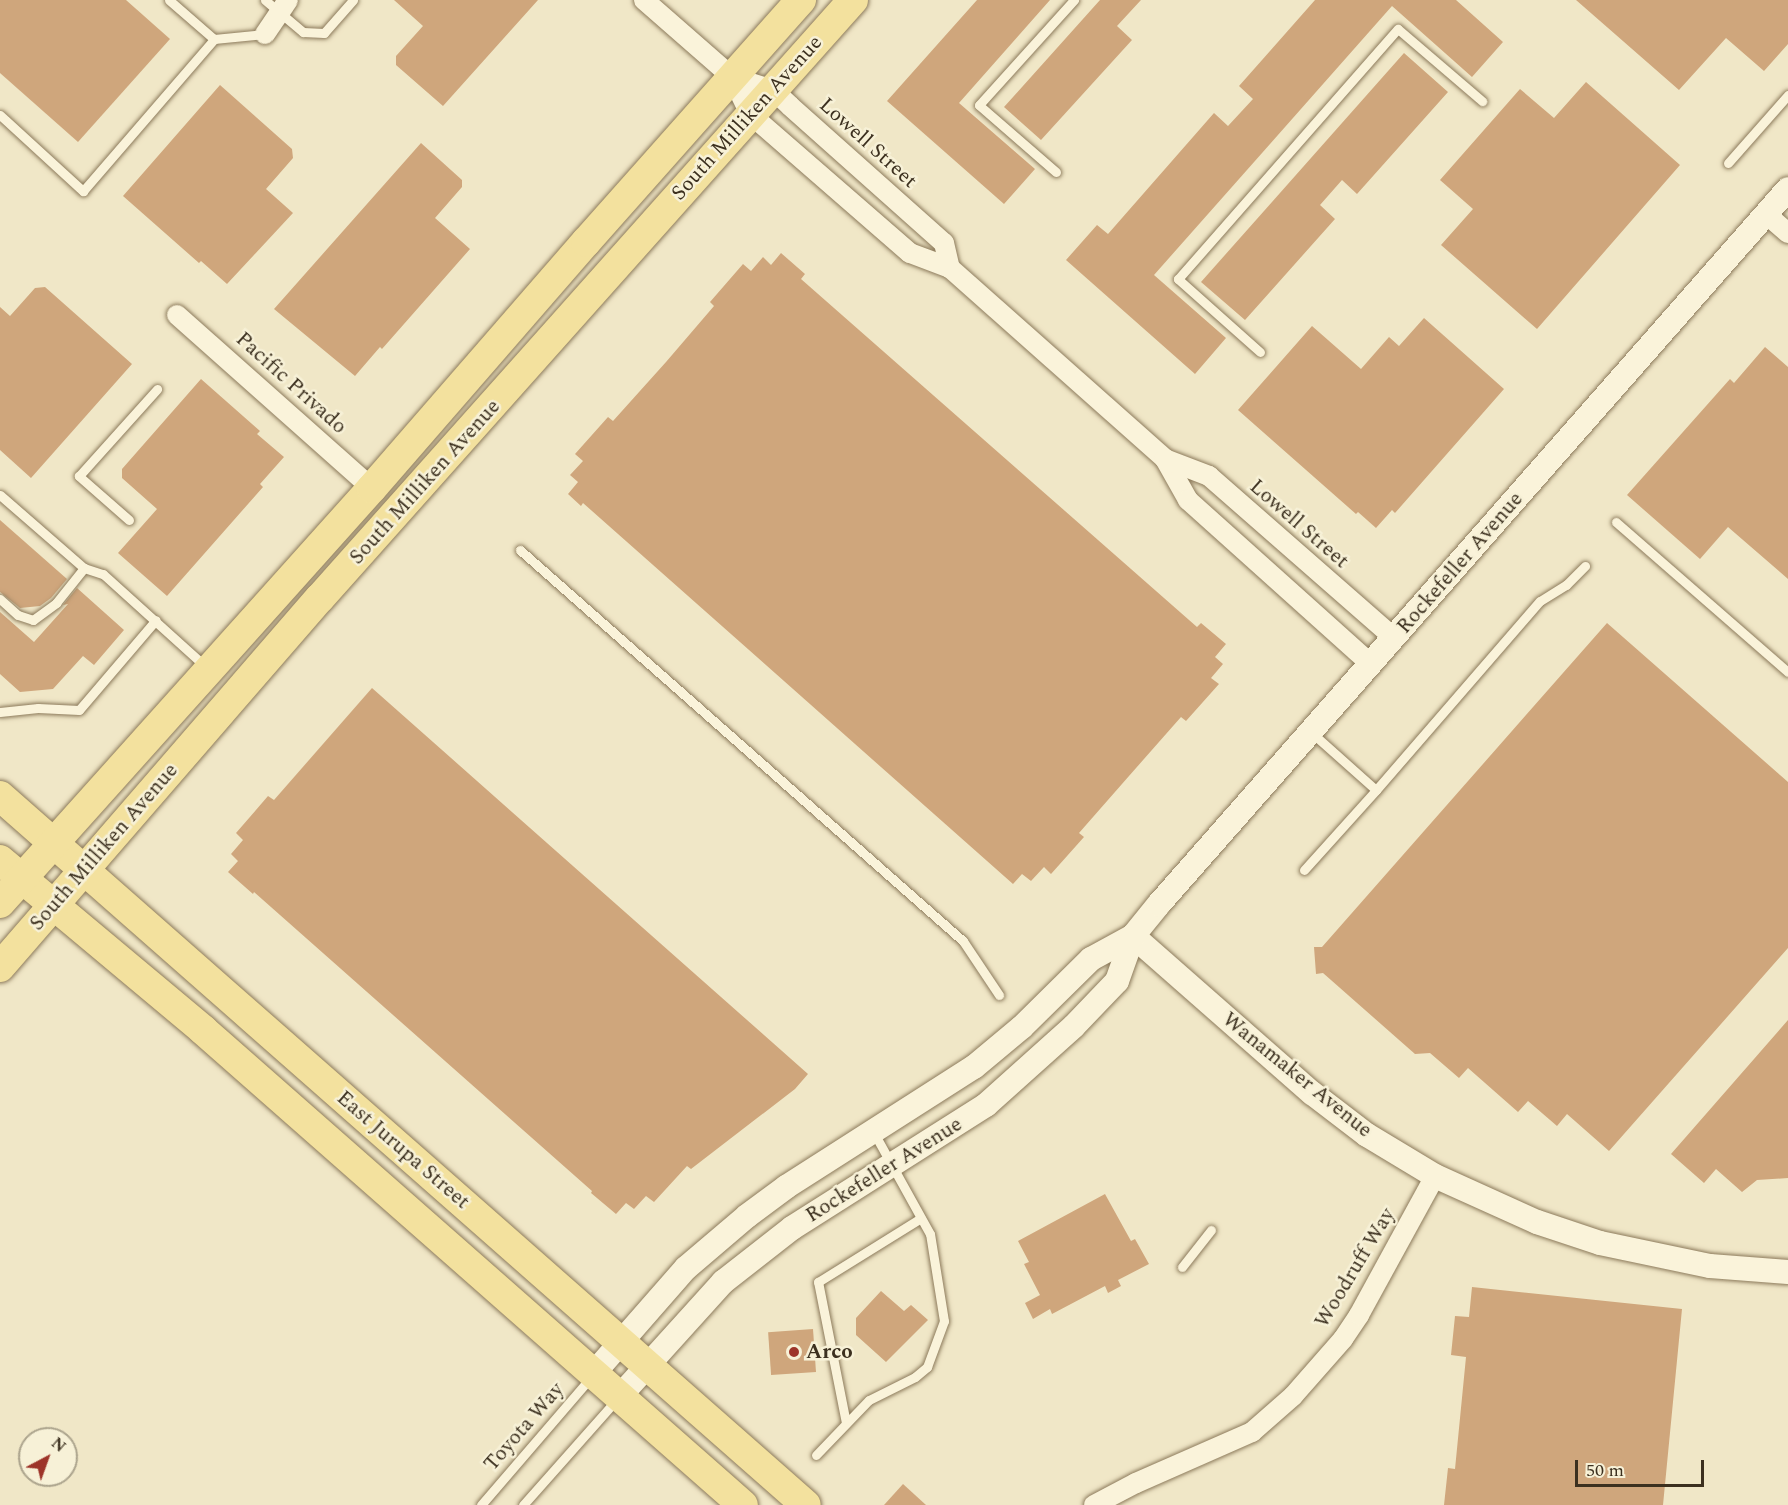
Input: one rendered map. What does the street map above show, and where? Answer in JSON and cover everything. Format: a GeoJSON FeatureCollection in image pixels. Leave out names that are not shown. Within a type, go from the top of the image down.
{"type":"FeatureCollection","features":[{"type":"Feature","properties":{"kind":"main road","name":"South Milliken Avenue"},"geometry":{"type":"LineString","coordinates":[[0,903],[11,869],[53,842],[372,488],[801,0]]}},
{"type":"Feature","properties":{"kind":"main road","name":"South Milliken Avenue"},"geometry":{"type":"LineString","coordinates":[[0,967],[320,598],[853,0]]}},
{"type":"Feature","properties":{"kind":"main road","name":"East Jurupa Street"},"geometry":{"type":"LineString","coordinates":[[0,796],[806,1505]]}},
{"type":"Feature","properties":{"kind":"main road","name":"East Jurupa Street"},"geometry":{"type":"LineString","coordinates":[[11,869],[203,1030],[743,1505]]}},
{"type":"Feature","properties":{"kind":"street","name":"Lowell Street"},"geometry":{"type":"LineString","coordinates":[[644,0],[732,78],[750,114],[910,253],[950,268],[1165,459],[1188,500],[1371,664]]}},
{"type":"Feature","properties":{"kind":"street"},"geometry":{"type":"LineString","coordinates":[[265,34],[277,5]]}},
{"type":"Feature","properties":{"kind":"street","name":"Lowell Street"},"geometry":{"type":"LineString","coordinates":[[732,78],[772,90],[944,243],[950,268]]}},
{"type":"Feature","properties":{"kind":"street","name":"Rockefeller Avenue"},"geometry":{"type":"LineString","coordinates":[[620,1396],[723,1282],[792,1228],[891,1163],[986,1105],[1027,1070],[1117,981],[1133,936],[1788,189]]}},
{"type":"Feature","properties":{"kind":"street"},"geometry":{"type":"LineString","coordinates":[[1766,214],[1788,232]]}},
{"type":"Feature","properties":{"kind":"street","name":"Pacific Privado"},"geometry":{"type":"LineString","coordinates":[[177,315],[372,488]]}},
{"type":"Feature","properties":{"kind":"street","name":"Lowell Street"},"geometry":{"type":"LineString","coordinates":[[1165,459],[1209,476],[1394,638]]}},
{"type":"Feature","properties":{"kind":"street","name":"Rockefeller Avenue"},"geometry":{"type":"LineString","coordinates":[[594,1372],[686,1268],[740,1222],[786,1187],[974,1067],[1022,1027],[1090,958],[1133,936]]}},
{"type":"Feature","properties":{"kind":"street","name":"Wanamaker Avenue"},"geometry":{"type":"LineString","coordinates":[[1133,936],[1312,1093],[1367,1135],[1436,1176],[1537,1222],[1600,1243],[1710,1266],[1788,1272]]}},
{"type":"Feature","properties":{"kind":"street","name":"Woodruff Way"},"geometry":{"type":"LineString","coordinates":[[1094,1505],[1136,1483],[1252,1432],[1299,1391],[1343,1339],[1359,1316],[1436,1176]]}},
{"type":"Feature","properties":{"kind":"lane"},"geometry":{"type":"LineString","coordinates":[[170,0],[214,39]]}},
{"type":"Feature","properties":{"kind":"lane"},"geometry":{"type":"LineString","coordinates":[[277,5],[303,32],[324,33],[353,0]]}},
{"type":"Feature","properties":{"kind":"lane"},"geometry":{"type":"LineString","coordinates":[[1056,172],[979,105],[1074,0]]}},
{"type":"Feature","properties":{"kind":"lane"},"geometry":{"type":"LineString","coordinates":[[1260,352],[1178,279],[1398,29],[1482,101]]}},
{"type":"Feature","properties":{"kind":"lane"},"geometry":{"type":"LineString","coordinates":[[0,115],[83,191],[214,39],[265,34]]}},
{"type":"Feature","properties":{"kind":"lane"},"geometry":{"type":"LineString","coordinates":[[1728,163],[1788,95]]}},
{"type":"Feature","properties":{"kind":"lane"},"geometry":{"type":"LineString","coordinates":[[129,520],[80,476],[157,389]]}},
{"type":"Feature","properties":{"kind":"lane"},"geometry":{"type":"LineString","coordinates":[[0,495],[84,568],[104,574],[208,670]]}},
{"type":"Feature","properties":{"kind":"lane"},"geometry":{"type":"LineString","coordinates":[[1616,522],[1788,672]]}},
{"type":"Feature","properties":{"kind":"lane"},"geometry":{"type":"LineString","coordinates":[[520,550],[963,941],[999,995]]}},
{"type":"Feature","properties":{"kind":"lane"},"geometry":{"type":"LineString","coordinates":[[1304,870],[1540,601],[1566,585],[1585,566]]}},
{"type":"Feature","properties":{"kind":"lane"},"geometry":{"type":"LineString","coordinates":[[0,599],[18,615],[33,620],[56,603],[84,568]]}},
{"type":"Feature","properties":{"kind":"lane"},"geometry":{"type":"LineString","coordinates":[[0,712],[38,708],[79,710],[156,620]]}},
{"type":"Feature","properties":{"kind":"lane"},"geometry":{"type":"LineString","coordinates":[[1311,732],[1376,790]]}},
{"type":"Feature","properties":{"kind":"lane"},"geometry":{"type":"LineString","coordinates":[[816,1455],[869,1400],[915,1377],[927,1367],[944,1321],[930,1234],[873,1132]]}},
{"type":"Feature","properties":{"kind":"lane"},"geometry":{"type":"LineString","coordinates":[[846,1423],[818,1282],[921,1218]]}},
{"type":"Feature","properties":{"kind":"lane"},"geometry":{"type":"LineString","coordinates":[[1182,1267],[1211,1230]]}},
{"type":"Feature","properties":{"kind":"lane","name":"Toyota Way"},"geometry":{"type":"LineString","coordinates":[[481,1505],[594,1372]]}},
{"type":"Feature","properties":{"kind":"lane"},"geometry":{"type":"LineString","coordinates":[[523,1505],[620,1396]]}},
{"type":"Feature","properties":{"kind":"building"},"geometry":{"type":"Polygon","coordinates":[[[0,0],[126,0],[170,39],[78,142],[0,73],[0,0]]]}},
{"type":"Feature","properties":{"kind":"building"},"geometry":{"type":"Polygon","coordinates":[[[394,0],[538,0],[443,106],[396,65],[396,56],[423,26],[394,0]]]}},
{"type":"Feature","properties":{"kind":"building"},"geometry":{"type":"Polygon","coordinates":[[[977,0],[1050,0],[959,103],[1035,169],[1004,204],[887,101],[977,0]]]}},
{"type":"Feature","properties":{"kind":"building"},"geometry":{"type":"Polygon","coordinates":[[[1100,0],[1141,0],[1117,26],[1132,40],[1041,140],[1004,107],[1100,0]]]}},
{"type":"Feature","properties":{"kind":"building"},"geometry":{"type":"Polygon","coordinates":[[[1315,0],[1456,0],[1503,42],[1472,77],[1392,6],[1154,275],[1226,338],[1195,374],[1066,260],[1097,225],[1108,234],[1214,113],[1228,126],[1253,99],[1239,86],[1315,0]]]}},
{"type":"Feature","properties":{"kind":"building"},"geometry":{"type":"Polygon","coordinates":[[[1576,0],[1788,0],[1788,44],[1764,71],[1726,38],[1679,90],[1576,0]]]}},
{"type":"Feature","properties":{"kind":"building"},"geometry":{"type":"Polygon","coordinates":[[[1404,53],[1448,92],[1357,194],[1342,180],[1320,205],[1335,219],[1245,320],[1201,282],[1404,53]]]}},
{"type":"Feature","properties":{"kind":"building"},"geometry":{"type":"Polygon","coordinates":[[[1586,82],[1680,165],[1537,329],[1441,245],[1473,209],[1440,180],[1520,89],[1554,118],[1586,82]]]}},
{"type":"Feature","properties":{"kind":"building"},"geometry":{"type":"Polygon","coordinates":[[[220,85],[292,149],[293,158],[266,189],[293,213],[227,284],[201,261],[199,263],[123,196],[220,85]]]}},
{"type":"Feature","properties":{"kind":"building"},"geometry":{"type":"Polygon","coordinates":[[[421,143],[462,180],[462,187],[435,218],[470,249],[382,349],[380,347],[355,376],[274,309],[421,143]]]}},
{"type":"Feature","properties":{"kind":"building"},"geometry":{"type":"Polygon","coordinates":[[[781,253],[805,274],[801,279],[1197,627],[1201,623],[1226,644],[1215,657],[1223,664],[1211,678],[1219,684],[1186,721],[1181,717],[1079,833],[1084,837],[1051,874],[1044,867],[1031,881],[1022,874],[1013,884],[583,503],[581,506],[568,494],[578,482],[570,475],[583,461],[575,454],[608,417],[613,421],[666,362],[714,306],[710,302],[743,264],[751,271],[763,257],[771,265],[781,253]]]}},
{"type":"Feature","properties":{"kind":"building"},"geometry":{"type":"Polygon","coordinates":[[[45,287],[132,364],[31,478],[0,450],[0,307],[10,316],[35,288],[45,287]]]}},
{"type":"Feature","properties":{"kind":"building"},"geometry":{"type":"Polygon","coordinates":[[[1424,318],[1504,389],[1395,513],[1392,510],[1376,528],[1358,512],[1356,514],[1238,410],[1312,326],[1361,369],[1389,337],[1399,346],[1424,318]]]}},
{"type":"Feature","properties":{"kind":"building"},"geometry":{"type":"Polygon","coordinates":[[[1765,347],[1788,367],[1788,579],[1728,527],[1700,559],[1627,495],[1730,379],[1734,383],[1765,347]]]}},
{"type":"Feature","properties":{"kind":"building"},"geometry":{"type":"Polygon","coordinates":[[[201,379],[260,431],[257,434],[284,457],[260,484],[263,487],[167,596],[118,553],[157,509],[122,478],[122,469],[201,379]]]}},
{"type":"Feature","properties":{"kind":"building"},"geometry":{"type":"Polygon","coordinates":[[[0,520],[67,579],[51,598],[40,606],[20,608],[0,592],[0,520]]]}},
{"type":"Feature","properties":{"kind":"building"},"geometry":{"type":"Polygon","coordinates":[[[77,588],[124,630],[94,665],[83,656],[53,689],[20,692],[0,674],[0,612],[34,642],[68,604],[63,605],[77,588]]]}},
{"type":"Feature","properties":{"kind":"building"},"geometry":{"type":"Polygon","coordinates":[[[1607,623],[1788,782],[1788,948],[1609,1151],[1567,1114],[1557,1126],[1528,1101],[1518,1112],[1468,1068],[1459,1078],[1430,1053],[1415,1054],[1323,973],[1316,974],[1314,947],[1322,947],[1607,623]]]}},
{"type":"Feature","properties":{"kind":"building"},"geometry":{"type":"Polygon","coordinates":[[[372,688],[808,1074],[795,1089],[691,1169],[687,1166],[654,1202],[646,1196],[634,1209],[626,1203],[616,1214],[254,892],[253,894],[228,872],[238,861],[231,854],[243,840],[236,833],[268,796],[274,800],[372,688]]]}},
{"type":"Feature","properties":{"kind":"building"},"geometry":{"type":"Polygon","coordinates":[[[1788,1020],[1788,1178],[1757,1180],[1742,1192],[1716,1169],[1704,1183],[1671,1154],[1788,1020]]]}},
{"type":"Feature","properties":{"kind":"building"},"geometry":{"type":"Polygon","coordinates":[[[1105,1194],[1131,1241],[1135,1239],[1149,1264],[1118,1280],[1121,1286],[1108,1293],[1105,1286],[1052,1314],[1050,1309],[1033,1319],[1025,1303],[1040,1295],[1024,1264],[1029,1262],[1018,1241],[1105,1194]]]}},
{"type":"Feature","properties":{"kind":"building"},"geometry":{"type":"Polygon","coordinates":[[[1472,1287],[1682,1309],[1663,1505],[1444,1505],[1448,1468],[1455,1469],[1466,1357],[1451,1355],[1455,1316],[1469,1317],[1472,1287]]]}},
{"type":"Feature","properties":{"kind":"building"},"geometry":{"type":"Polygon","coordinates":[[[881,1291],[904,1311],[911,1305],[928,1320],[886,1362],[856,1335],[856,1318],[881,1291]]]}},
{"type":"Feature","properties":{"kind":"building"},"geometry":{"type":"Polygon","coordinates":[[[813,1329],[816,1372],[771,1375],[768,1332],[813,1329]]]}},
{"type":"Feature","properties":{"kind":"building"},"geometry":{"type":"Polygon","coordinates":[[[903,1484],[926,1505],[884,1505],[903,1484]]]}},
{"type":"Feature","properties":{"kind":"place","name":"Arco"},"geometry":{"type":"Point","coordinates":[794,1352]}}]}
